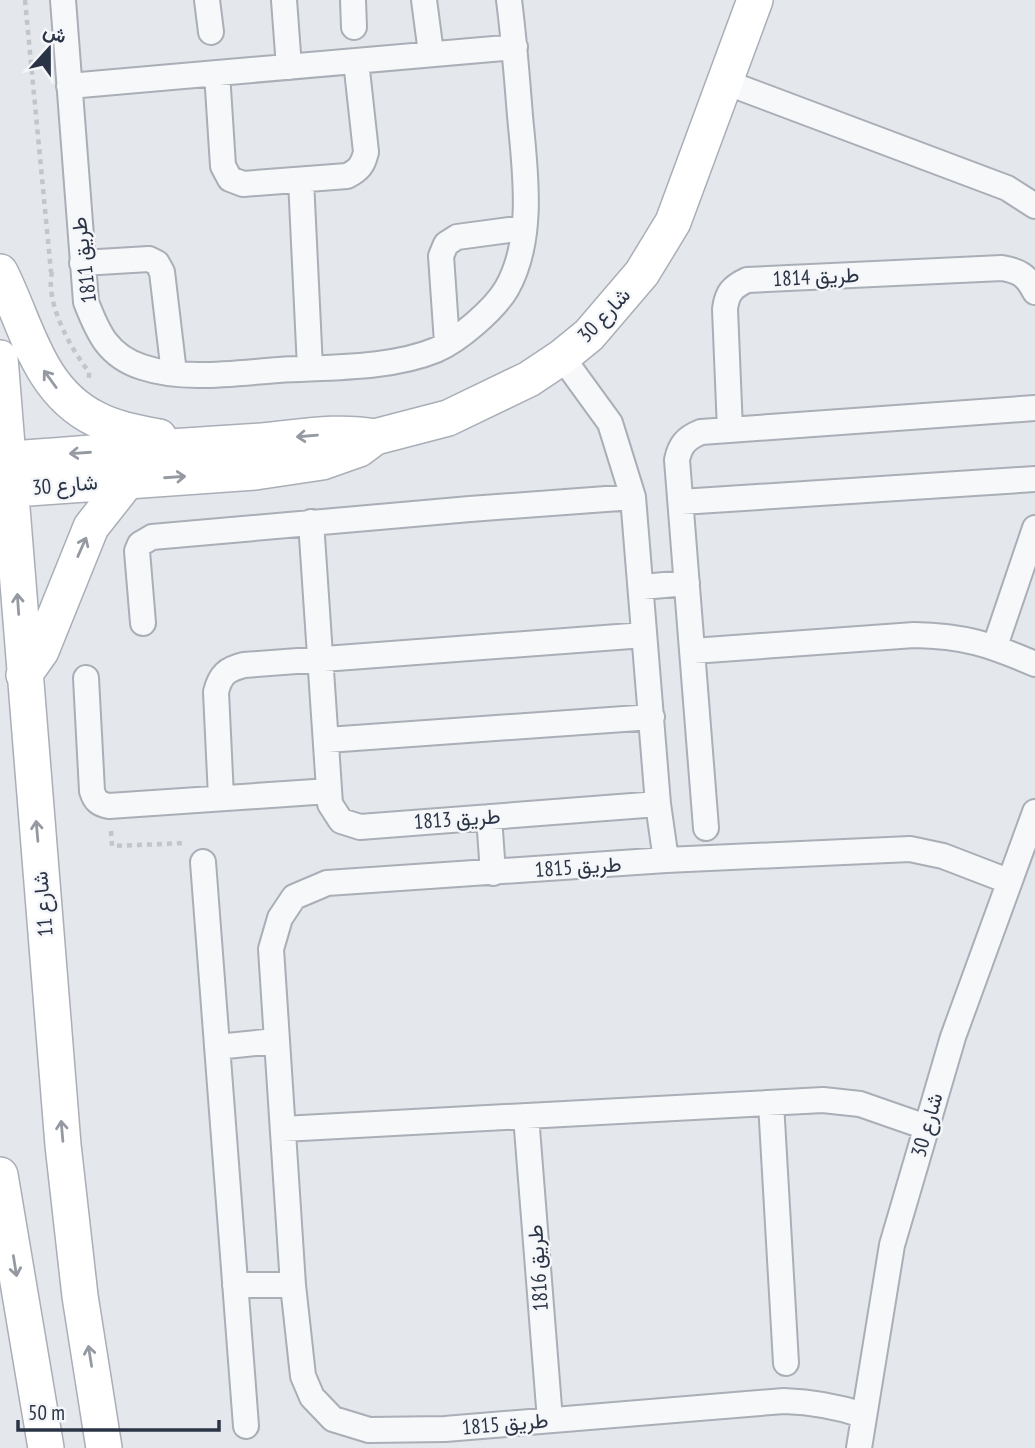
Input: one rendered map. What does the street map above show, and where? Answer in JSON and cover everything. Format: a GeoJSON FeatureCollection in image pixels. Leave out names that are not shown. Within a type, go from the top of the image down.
{"type":"FeatureCollection","features":[{"type":"Feature","properties":{"kind":"street","name":"طريق 1811"},"geometry":{"type":"LineString","coordinates":[[63,0],[86,302],[98,334],[114,353],[141,367],[174,373],[211,374],[397,361],[437,349],[495,305],[508,287],[519,258],[523,229],[525,175],[509,0]]}},
{"type":"Feature","properties":{"kind":"street"},"geometry":{"type":"LineString","coordinates":[[208,0],[211,32]]}},
{"type":"Feature","properties":{"kind":"street"},"geometry":{"type":"LineString","coordinates":[[284,0],[289,68]]}},
{"type":"Feature","properties":{"kind":"street"},"geometry":{"type":"LineString","coordinates":[[353,0],[354,27]]}},
{"type":"Feature","properties":{"kind":"street"},"geometry":{"type":"LineString","coordinates":[[424,0],[431,54]]}},
{"type":"Feature","properties":{"kind":"street","name":"شارع 30"},"geometry":{"type":"LineString","coordinates":[[4,475],[197,443],[249,442],[336,433],[374,437],[449,418],[529,379],[589,335],[635,282],[673,222],[755,0]]}},
{"type":"Feature","properties":{"kind":"street"},"geometry":{"type":"LineString","coordinates":[[69,86],[515,47]]}},
{"type":"Feature","properties":{"kind":"street"},"geometry":{"type":"LineString","coordinates":[[217,73],[223,166],[230,178],[243,184],[301,180],[347,176],[357,171],[363,163],[366,152],[356,61]]}},
{"type":"Feature","properties":{"kind":"street"},"geometry":{"type":"LineString","coordinates":[[725,82],[1007,188],[1035,206]]}},
{"type":"Feature","properties":{"kind":"street"},"geometry":{"type":"LineString","coordinates":[[301,180],[310,368]]}},
{"type":"Feature","properties":{"kind":"street"},"geometry":{"type":"LineString","coordinates":[[447,343],[441,256],[446,244],[457,237],[523,229]]}},
{"type":"Feature","properties":{"kind":"street"},"geometry":{"type":"LineString","coordinates":[[82,262],[149,259],[157,264],[162,272],[174,373]]}},
{"type":"Feature","properties":{"kind":"street","name":"طريق 1814"},"geometry":{"type":"LineString","coordinates":[[730,430],[725,309],[727,296],[735,286],[747,280],[1002,268],[1017,270],[1029,279],[1035,292]]}},
{"type":"Feature","properties":{"kind":"street"},"geometry":{"type":"LineString","coordinates":[[0,272],[46,375],[67,401],[96,419],[125,430],[197,443]]}},
{"type":"Feature","properties":{"kind":"street"},"geometry":{"type":"LineString","coordinates":[[562,357],[610,423],[633,497],[658,804],[666,860]]}},
{"type":"Feature","properties":{"kind":"street","name":"شارع 11"},"geometry":{"type":"LineString","coordinates":[[0,358],[4,475],[24,675],[63,1144],[80,1296],[104,1448]]}},
{"type":"Feature","properties":{"kind":"street"},"geometry":{"type":"LineString","coordinates":[[706,828],[677,460],[680,447],[689,437],[701,432],[1035,408]]}},
{"type":"Feature","properties":{"kind":"street","name":"شارع 30"},"geometry":{"type":"LineString","coordinates":[[4,475],[128,480],[255,472],[322,462],[359,449],[374,437]]}},
{"type":"Feature","properties":{"kind":"street"},"geometry":{"type":"LineString","coordinates":[[681,502],[1035,479]]}},
{"type":"Feature","properties":{"kind":"street"},"geometry":{"type":"LineString","coordinates":[[24,675],[41,651],[91,527],[128,480]]}},
{"type":"Feature","properties":{"kind":"street"},"geometry":{"type":"LineString","coordinates":[[143,623],[136,559],[140,544],[152,537],[633,497]]}},
{"type":"Feature","properties":{"kind":"street","name":"طريق 1813"},"geometry":{"type":"LineString","coordinates":[[310,522],[330,804],[341,821],[360,827],[658,804]]}},
{"type":"Feature","properties":{"kind":"street"},"geometry":{"type":"LineString","coordinates":[[995,646],[1035,528]]}},
{"type":"Feature","properties":{"kind":"street"},"geometry":{"type":"LineString","coordinates":[[642,587],[687,583]]}},
{"type":"Feature","properties":{"kind":"street"},"geometry":{"type":"LineString","coordinates":[[221,797],[216,692],[219,678],[229,669],[244,665],[644,635]]}},
{"type":"Feature","properties":{"kind":"street"},"geometry":{"type":"LineString","coordinates":[[693,651],[914,635],[968,639],[995,646],[1035,664]]}},
{"type":"Feature","properties":{"kind":"street"},"geometry":{"type":"LineString","coordinates":[[86,678],[92,791],[101,804],[109,806],[329,791]]}},
{"type":"Feature","properties":{"kind":"street"},"geometry":{"type":"LineString","coordinates":[[327,740],[652,717]]}},
{"type":"Feature","properties":{"kind":"street","name":"شارع 30"},"geometry":{"type":"LineString","coordinates":[[859,1448],[892,1245],[953,1037],[1035,812]]}},
{"type":"Feature","properties":{"kind":"street"},"geometry":{"type":"LineString","coordinates":[[489,817],[494,873]]}},
{"type":"Feature","properties":{"kind":"street","name":"طريق 1815"},"geometry":{"type":"LineString","coordinates":[[863,1415],[837,1406],[784,1401],[550,1420],[445,1438],[369,1430],[333,1419],[312,1396],[303,1376],[293,1285],[271,949],[280,918],[294,897],[327,883],[666,860],[910,849],[943,856],[1009,881]]}},
{"type":"Feature","properties":{"kind":"street"},"geometry":{"type":"LineString","coordinates":[[203,862],[246,1426]]}},
{"type":"Feature","properties":{"kind":"street"},"geometry":{"type":"LineString","coordinates":[[217,1047],[275,1041]]}},
{"type":"Feature","properties":{"kind":"street"},"geometry":{"type":"LineString","coordinates":[[283,1129],[842,1101],[926,1127]]}},
{"type":"Feature","properties":{"kind":"street"},"geometry":{"type":"LineString","coordinates":[[771,1103],[786,1363]]}},
{"type":"Feature","properties":{"kind":"street","name":"طريق 1816"},"geometry":{"type":"LineString","coordinates":[[526,1116],[550,1420]]}},
{"type":"Feature","properties":{"kind":"street"},"geometry":{"type":"LineString","coordinates":[[0,1175],[46,1448]]}},
{"type":"Feature","properties":{"kind":"street"},"geometry":{"type":"LineString","coordinates":[[235,1286],[293,1285]]}},
{"type":"Feature","properties":{"kind":"path"},"geometry":{"type":"LineString","coordinates":[[25,0],[51,272]]}},
{"type":"Feature","properties":{"kind":"path"},"geometry":{"type":"LineString","coordinates":[[109,806],[112,846],[186,843],[203,862]]}}]}
